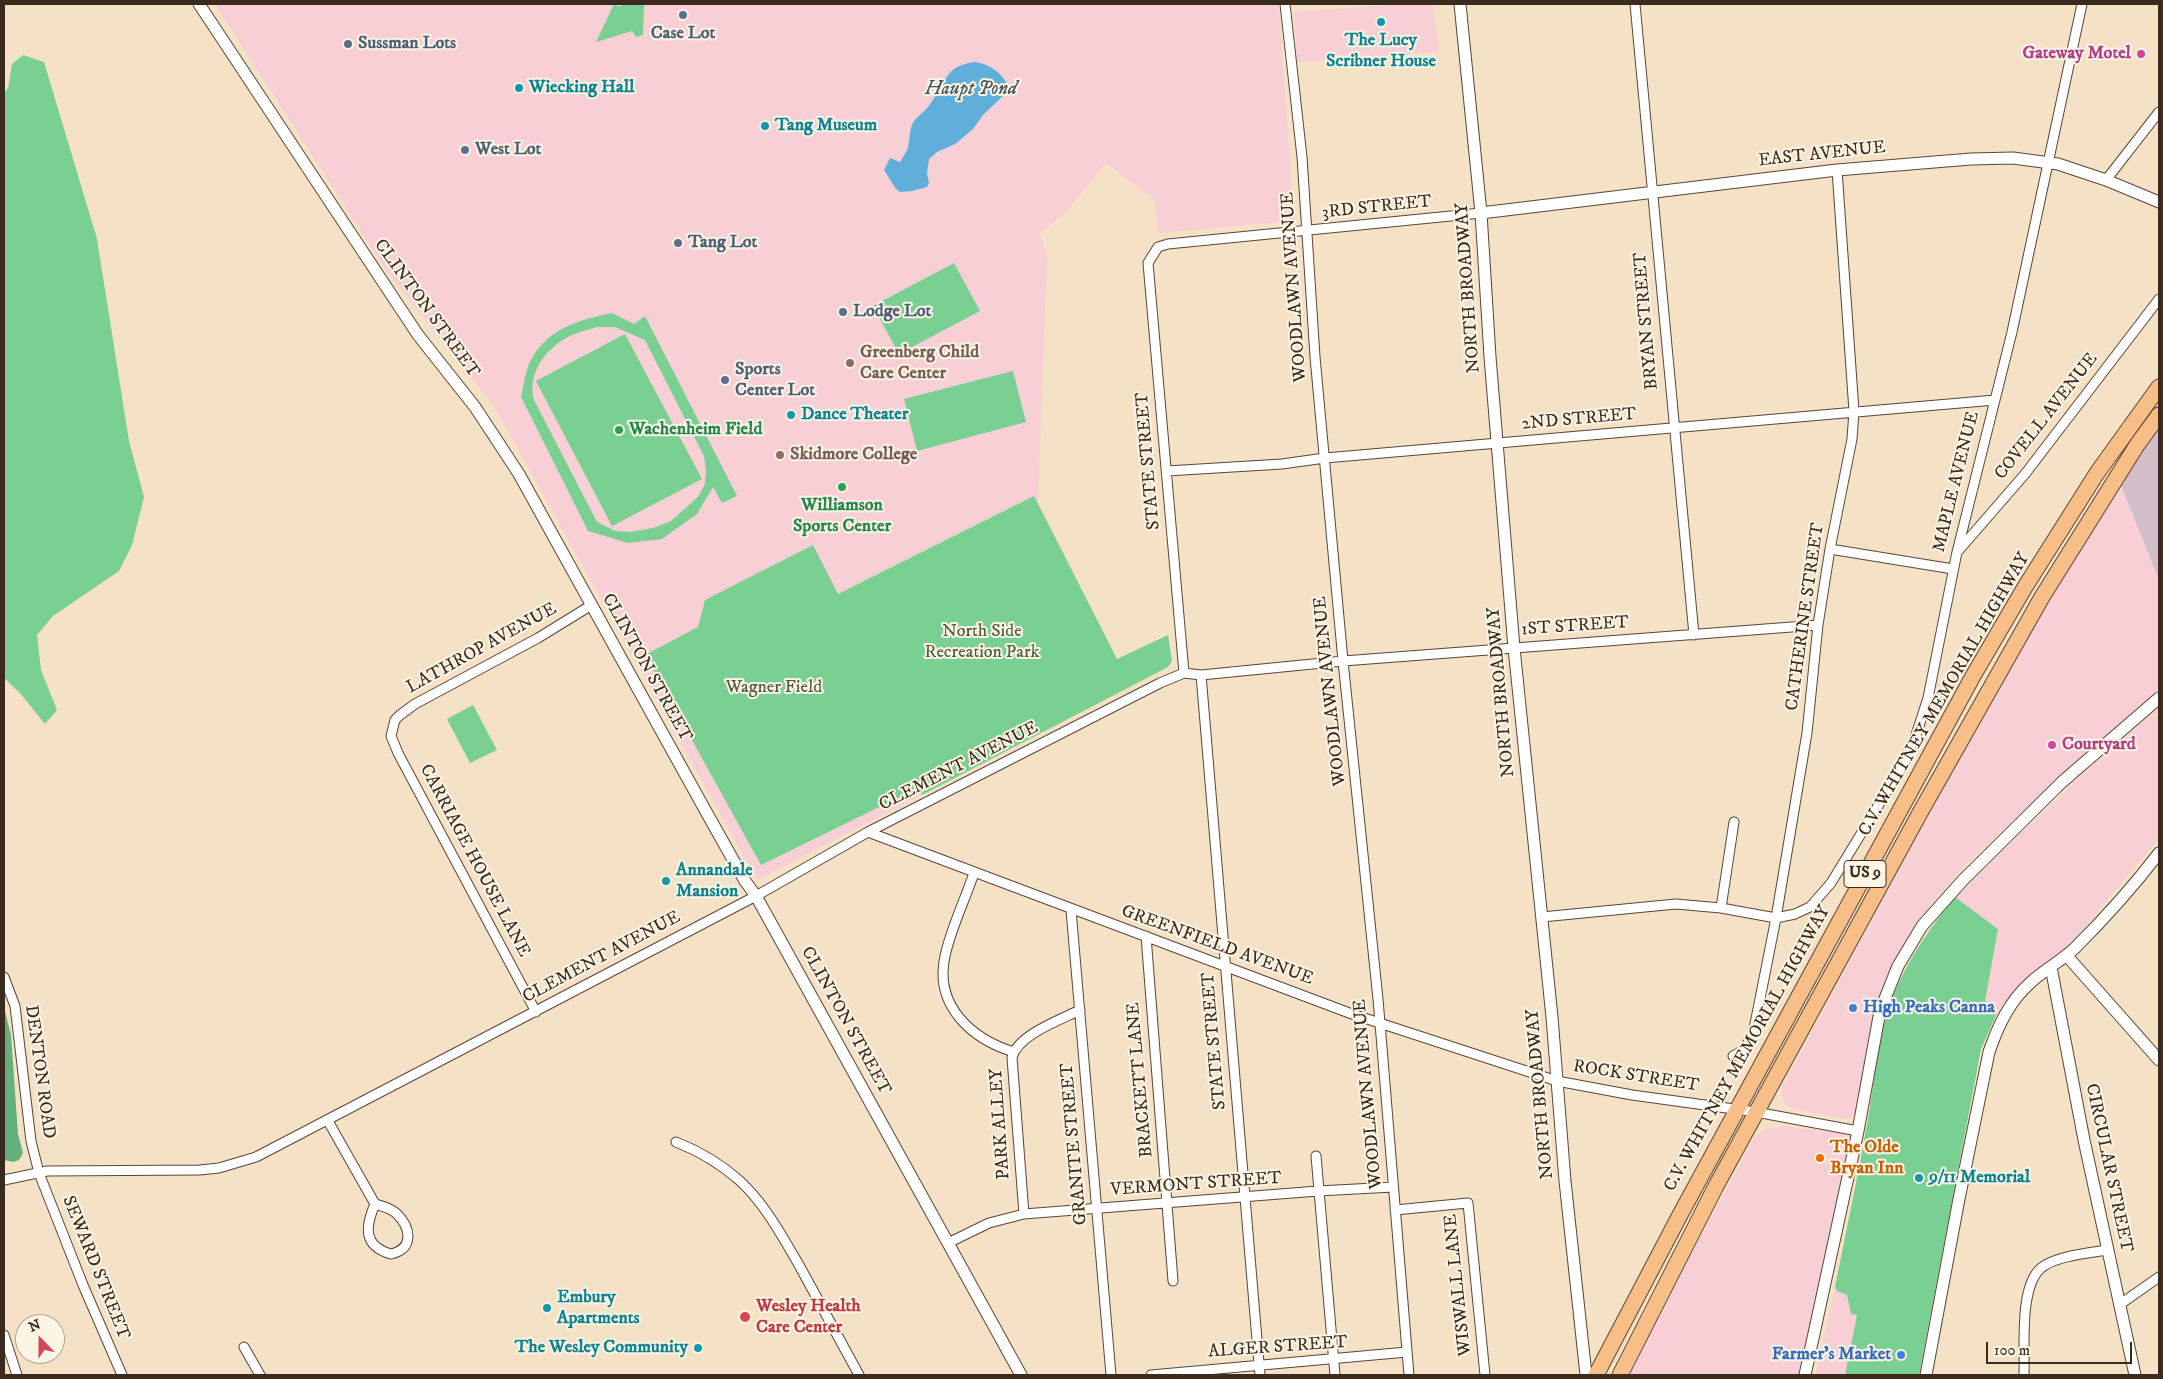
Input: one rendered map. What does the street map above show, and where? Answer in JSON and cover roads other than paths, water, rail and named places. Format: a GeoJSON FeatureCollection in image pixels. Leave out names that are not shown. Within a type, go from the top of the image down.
{"type":"FeatureCollection","features":[{"type":"Feature","properties":{"kind":"highway","name":"C.V. WHITNEY MEMORIAL HIGHWAY"},"geometry":{"type":"LineString","coordinates":[[1596,1375],[1737,1109],[1968,684],[2025,587],[2097,472],[2159,387]]}},
{"type":"Feature","properties":{"kind":"highway","name":"C.V. WHITNEY MEMORIAL HIGHWAY"},"geometry":{"type":"LineString","coordinates":[[1620,1375],[1716,1186],[1921,811],[2042,597],[2137,445],[2159,415]]}},
{"type":"Feature","properties":{"kind":"street","name":"CLINTON STREET"},"geometry":{"type":"LineString","coordinates":[[199,4],[418,335],[475,406],[519,474],[550,527],[590,606],[745,881],[756,896],[1021,1375]]}},
{"type":"Feature","properties":{"kind":"street","name":"WOODLAWN AVENUE"},"geometry":{"type":"LineString","coordinates":[[1285,4],[1302,157],[1315,357],[1343,661],[1380,1023],[1409,1375]]}},
{"type":"Feature","properties":{"kind":"street","name":"NORTH BROADWAY"},"geometry":{"type":"LineString","coordinates":[[1460,4],[1481,213],[1490,357],[1499,443],[1514,648],[1542,917],[1565,1181],[1586,1375]]}},
{"type":"Feature","properties":{"kind":"street","name":"BRYAN STREET"},"geometry":{"type":"LineString","coordinates":[[1635,4],[1694,635]]}},
{"type":"Feature","properties":{"kind":"street","name":"MAPLE AVENUE"},"geometry":{"type":"LineString","coordinates":[[1776,918],[1795,914],[1810,907],[1831,883],[1903,765],[1916,734],[1928,698],[1953,569],[2012,332],[2082,4]]}},
{"type":"Feature","properties":{"kind":"street"},"geometry":{"type":"LineString","coordinates":[[2106,180],[2159,112]]}},
{"type":"Feature","properties":{"kind":"street","name":"EAST AVENUE"},"geometry":{"type":"LineString","coordinates":[[1481,213],[1837,170],[1971,159],[2013,158],[2048,161],[2106,180],[2159,202]]}},
{"type":"Feature","properties":{"kind":"street","name":"CATHERINE STREET"},"geometry":{"type":"LineString","coordinates":[[1733,1056],[1744,1050],[1753,1034],[1776,918],[1806,733],[1818,625],[1830,549],[1852,439],[1854,410],[1837,170]]}},
{"type":"Feature","properties":{"kind":"street","name":"3RD STREET"},"geometry":{"type":"LineString","coordinates":[[1158,247],[1168,244],[1481,213]]}},
{"type":"Feature","properties":{"kind":"street","name":"STATE STREET"},"geometry":{"type":"LineString","coordinates":[[1158,247],[1148,264],[1184,674]]}},
{"type":"Feature","properties":{"kind":"street","name":"COVELL AVENUE"},"geometry":{"type":"LineString","coordinates":[[1957,552],[2025,474],[2159,299]]}},
{"type":"Feature","properties":{"kind":"street","name":"2ND STREET"},"geometry":{"type":"LineString","coordinates":[[1166,471],[1282,464],[1325,458],[1674,428],[1854,410],[1995,400]]}},
{"type":"Feature","properties":{"kind":"street"},"geometry":{"type":"LineString","coordinates":[[1830,549],[1953,569]]}},
{"type":"Feature","properties":{"kind":"street","name":"LATHROP AVENUE"},"geometry":{"type":"LineString","coordinates":[[394,724],[400,715],[415,704],[538,638],[590,606]]}},
{"type":"Feature","properties":{"kind":"street","name":"1ST STREET"},"geometry":{"type":"LineString","coordinates":[[1184,674],[1201,675],[1343,661],[1818,625]]}},
{"type":"Feature","properties":{"kind":"street","name":"CLEMENT AVENUE"},"geometry":{"type":"LineString","coordinates":[[4,1180],[47,1170],[200,1170],[219,1168],[256,1156],[328,1121],[756,896],[868,832],[1160,683],[1184,674]]}},
{"type":"Feature","properties":{"kind":"street","name":"STATE STREET"},"geometry":{"type":"LineString","coordinates":[[1201,675],[1208,734],[1225,966],[1259,1370]]}},
{"type":"Feature","properties":{"kind":"street"},"geometry":{"type":"LineString","coordinates":[[1805,1375],[1858,1131],[1880,1011],[1892,978],[1913,939],[1939,905],[2062,782],[2159,698]]}},
{"type":"Feature","properties":{"kind":"street","name":"CARRIAGE HOUSE LANE"},"geometry":{"type":"LineString","coordinates":[[394,724],[391,736],[398,753],[536,1012]]}},
{"type":"Feature","properties":{"kind":"street"},"geometry":{"type":"LineString","coordinates":[[1721,908],[1734,822]]}},
{"type":"Feature","properties":{"kind":"street","name":"GREENFIELD AVENUE"},"geometry":{"type":"LineString","coordinates":[[868,832],[1072,910],[1380,1023],[1557,1081]]}},
{"type":"Feature","properties":{"kind":"street"},"geometry":{"type":"LineString","coordinates":[[1926,1375],[1959,1199],[1994,1034],[2008,1008],[2030,983],[2066,956],[2124,898],[2159,853]]}},
{"type":"Feature","properties":{"kind":"street"},"geometry":{"type":"LineString","coordinates":[[974,873],[945,957],[943,980],[951,1003],[962,1023],[979,1037],[1014,1052]]}},
{"type":"Feature","properties":{"kind":"street"},"geometry":{"type":"LineString","coordinates":[[1542,917],[1676,904],[1721,908],[1776,918]]}},
{"type":"Feature","properties":{"kind":"street","name":"GRANITE STREET"},"geometry":{"type":"LineString","coordinates":[[1072,910],[1111,1375]]}},
{"type":"Feature","properties":{"kind":"street","name":"BRACKETT LANE"},"geometry":{"type":"LineString","coordinates":[[1146,936],[1174,1281]]}},
{"type":"Feature","properties":{"kind":"street"},"geometry":{"type":"LineString","coordinates":[[2066,956],[2159,1058]]}},
{"type":"Feature","properties":{"kind":"street","name":"CIRCULAR STREET"},"geometry":{"type":"LineString","coordinates":[[2051,967],[2119,1305],[2135,1375]]}},
{"type":"Feature","properties":{"kind":"street","name":"DENTON ROAD"},"geometry":{"type":"LineString","coordinates":[[4,977],[15,1006],[19,1026],[31,1141],[39,1173]]}},
{"type":"Feature","properties":{"kind":"street","name":"PARK ALLEY"},"geometry":{"type":"LineString","coordinates":[[1024,1214],[1012,1058],[1018,1044],[1040,1029],[1080,1010]]}},
{"type":"Feature","properties":{"kind":"street","name":"ROCK STREET"},"geometry":{"type":"LineString","coordinates":[[1557,1081],[1632,1095],[1756,1112],[1858,1131]]}},
{"type":"Feature","properties":{"kind":"street"},"geometry":{"type":"LineString","coordinates":[[328,1121],[375,1204],[396,1213],[406,1228],[407,1243],[402,1250],[391,1254],[374,1246],[370,1240],[368,1224],[375,1204]]}},
{"type":"Feature","properties":{"kind":"street"},"geometry":{"type":"LineString","coordinates":[[676,1142],[704,1154],[741,1182],[771,1218],[859,1375]]}},
{"type":"Feature","properties":{"kind":"street"},"geometry":{"type":"LineString","coordinates":[[1316,1156],[1335,1375]]}},
{"type":"Feature","properties":{"kind":"street","name":"SEWARD STREET"},"geometry":{"type":"LineString","coordinates":[[39,1173],[83,1285],[122,1375]]}},
{"type":"Feature","properties":{"kind":"street","name":"VERMONT STREET"},"geometry":{"type":"LineString","coordinates":[[948,1243],[990,1223],[1024,1214],[1393,1187]]}},
{"type":"Feature","properties":{"kind":"street","name":"WISWALL LANE"},"geometry":{"type":"LineString","coordinates":[[1395,1210],[1468,1203],[1485,1375]]}},
{"type":"Feature","properties":{"kind":"street"},"geometry":{"type":"LineString","coordinates":[[2024,1375],[2027,1300],[2033,1279],[2042,1267],[2058,1259],[2108,1250]]}},
{"type":"Feature","properties":{"kind":"street"},"geometry":{"type":"LineString","coordinates":[[2119,1305],[2159,1278]]}},
{"type":"Feature","properties":{"kind":"street"},"geometry":{"type":"LineString","coordinates":[[4,1335],[17,1375]]}},
{"type":"Feature","properties":{"kind":"street"},"geometry":{"type":"LineString","coordinates":[[244,1347],[260,1375]]}},
{"type":"Feature","properties":{"kind":"street","name":"ALGER STREET"},"geometry":{"type":"LineString","coordinates":[[1150,1375],[1259,1370],[1407,1352]]}},
{"type":"Feature","properties":{"kind":"water","name":"Haupt Pond"},"geometry":{"type":"Polygon","coordinates":[[[976,62],[997,71],[1003,78],[1006,82],[1004,95],[983,115],[973,129],[955,144],[937,152],[929,159],[927,173],[929,183],[927,187],[900,192],[884,170],[890,158],[900,162],[908,148],[912,124],[934,99],[951,72],[957,67],[976,62]]]}},
{"type":"Feature","properties":{"kind":"place","name":"Case Lot"},"geometry":{"type":"Point","coordinates":[683,15]}},
{"type":"Feature","properties":{"kind":"place","name":"The Lucy Scribner House"},"geometry":{"type":"Point","coordinates":[1381,22]}},
{"type":"Feature","properties":{"kind":"place","name":"Sussman Lots"},"geometry":{"type":"Point","coordinates":[348,44]}},
{"type":"Feature","properties":{"kind":"place","name":"Gateway Motel"},"geometry":{"type":"Point","coordinates":[2141,54]}},
{"type":"Feature","properties":{"kind":"place","name":"Wiecking Hall"},"geometry":{"type":"Point","coordinates":[519,88]}},
{"type":"Feature","properties":{"kind":"place","name":"Tang Museum"},"geometry":{"type":"Point","coordinates":[765,126]}},
{"type":"Feature","properties":{"kind":"place","name":"West Lot"},"geometry":{"type":"Point","coordinates":[465,150]}},
{"type":"Feature","properties":{"kind":"place","name":"Tang Lot"},"geometry":{"type":"Point","coordinates":[678,243]}},
{"type":"Feature","properties":{"kind":"place","name":"Lodge Lot"},"geometry":{"type":"Point","coordinates":[843,312]}},
{"type":"Feature","properties":{"kind":"place","name":"Greenberg Child Care Center"},"geometry":{"type":"Point","coordinates":[850,363]}},
{"type":"Feature","properties":{"kind":"place","name":"Sports Center Lot"},"geometry":{"type":"Point","coordinates":[725,380]}},
{"type":"Feature","properties":{"kind":"place","name":"Dance Theater"},"geometry":{"type":"Point","coordinates":[791,415]}},
{"type":"Feature","properties":{"kind":"place","name":"Wachenheim Field"},"geometry":{"type":"Point","coordinates":[619,430]}},
{"type":"Feature","properties":{"kind":"place","name":"Skidmore College"},"geometry":{"type":"Point","coordinates":[780,455]}},
{"type":"Feature","properties":{"kind":"place","name":"Williamson Sports Center"},"geometry":{"type":"Point","coordinates":[842,487]}},
{"type":"Feature","properties":{"kind":"place","name":"Courtyard"},"geometry":{"type":"Point","coordinates":[2052,745]}},
{"type":"Feature","properties":{"kind":"place","name":"Annandale Mansion"},"geometry":{"type":"Point","coordinates":[666,881]}},
{"type":"Feature","properties":{"kind":"place","name":"High Peaks Canna"},"geometry":{"type":"Point","coordinates":[1853,1008]}},
{"type":"Feature","properties":{"kind":"place","name":"The Olde Bryan Inn"},"geometry":{"type":"Point","coordinates":[1820,1158]}},
{"type":"Feature","properties":{"kind":"place","name":"9/11 Memorial"},"geometry":{"type":"Point","coordinates":[1919,1178]}},
{"type":"Feature","properties":{"kind":"place","name":"Embury Apartments"},"geometry":{"type":"Point","coordinates":[547,1308]}},
{"type":"Feature","properties":{"kind":"place","name":"Wesley Health Care Center"},"geometry":{"type":"Point","coordinates":[745,1317]}},
{"type":"Feature","properties":{"kind":"place","name":"The Wesley Community"},"geometry":{"type":"Point","coordinates":[698,1348]}},
{"type":"Feature","properties":{"kind":"place","name":"Farmer's Market"},"geometry":{"type":"Point","coordinates":[1901,1355]}},
{"type":"Feature","properties":{"kind":"park label","name":"North Side Recreation Park"},"geometry":{"type":"Point","coordinates":[982,642]}},
{"type":"Feature","properties":{"kind":"park label","name":"Wagner Field"},"geometry":{"type":"Point","coordinates":[774,688]}}]}
